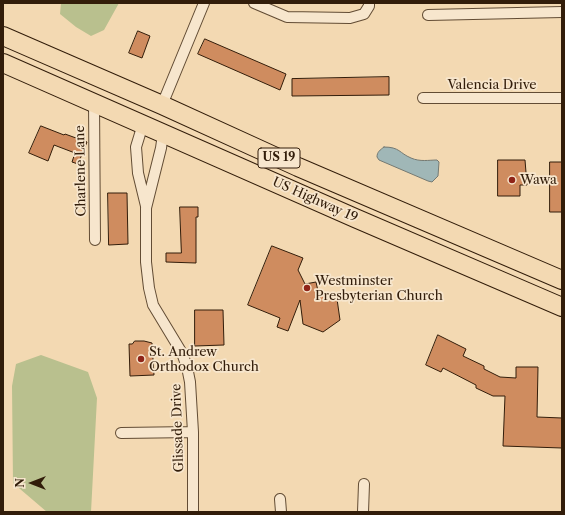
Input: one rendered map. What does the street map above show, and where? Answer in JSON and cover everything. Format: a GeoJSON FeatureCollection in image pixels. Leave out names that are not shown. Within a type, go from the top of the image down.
{"type":"FeatureCollection","features":[{"type":"Feature","properties":{"kind":"highway","name":"US Highway 19"},"geometry":{"type":"LineString","coordinates":[[5,39],[162,105],[298,167],[560,278]]}},
{"type":"Feature","properties":{"kind":"highway","name":"US Highway 19"},"geometry":{"type":"LineString","coordinates":[[3,63],[562,307]]}},
{"type":"Feature","properties":{"kind":"highway"},"geometry":{"type":"LineString","coordinates":[[143,124],[154,120],[175,122],[245,152],[298,167]]}},
{"type":"Feature","properties":{"kind":"street"},"geometry":{"type":"LineString","coordinates":[[162,105],[204,3]]}},
{"type":"Feature","properties":{"kind":"street"},"geometry":{"type":"LineString","coordinates":[[254,3],[287,17],[350,18],[364,14],[369,6],[369,3]]}},
{"type":"Feature","properties":{"kind":"street"},"geometry":{"type":"LineString","coordinates":[[428,15],[562,12]]}},
{"type":"Feature","properties":{"kind":"street","name":"Valencia Drive"},"geometry":{"type":"LineString","coordinates":[[423,98],[562,98]]}},
{"type":"Feature","properties":{"kind":"street","name":"Charlene Lane"},"geometry":{"type":"LineString","coordinates":[[94,102],[95,240]]}},
{"type":"Feature","properties":{"kind":"street","name":"Glissade Drive"},"geometry":{"type":"LineString","coordinates":[[143,124],[136,147],[138,173],[146,208],[146,262],[149,288],[153,305],[182,353],[188,367],[193,432],[193,512]]}},
{"type":"Feature","properties":{"kind":"street","name":"Glissade Drive"},"geometry":{"type":"LineString","coordinates":[[146,208],[163,134]]}},
{"type":"Feature","properties":{"kind":"street"},"geometry":{"type":"LineString","coordinates":[[121,433],[193,432]]}},
{"type":"Feature","properties":{"kind":"street"},"geometry":{"type":"LineString","coordinates":[[363,512],[364,484]]}},
{"type":"Feature","properties":{"kind":"street"},"geometry":{"type":"LineString","coordinates":[[280,499],[281,512]]}},
{"type":"Feature","properties":{"kind":"green space"},"geometry":{"type":"Polygon","coordinates":[[[61,3],[119,3],[104,30],[91,36],[76,27],[60,14],[61,3]]]}},
{"type":"Feature","properties":{"kind":"green space"},"geometry":{"type":"Polygon","coordinates":[[[41,355],[88,372],[97,398],[91,512],[47,512],[13,483],[12,386],[16,364],[41,355]]]}},
{"type":"Feature","properties":{"kind":"water"},"geometry":{"type":"Polygon","coordinates":[[[384,147],[396,149],[414,159],[437,160],[439,162],[438,176],[432,182],[428,181],[379,160],[377,157],[378,154],[384,147]]]}},
{"type":"Feature","properties":{"kind":"building"},"geometry":{"type":"Polygon","coordinates":[[[138,31],[150,36],[142,58],[129,53],[138,31]]]}},
{"type":"Feature","properties":{"kind":"building"},"geometry":{"type":"Polygon","coordinates":[[[205,39],[286,74],[280,90],[198,54],[205,39]]]}},
{"type":"Feature","properties":{"kind":"building"},"geometry":{"type":"Polygon","coordinates":[[[389,77],[389,95],[292,96],[292,79],[389,77]]]}},
{"type":"Feature","properties":{"kind":"building"},"geometry":{"type":"Polygon","coordinates":[[[41,126],[87,142],[78,164],[72,162],[75,153],[54,145],[48,161],[29,153],[41,126]]]}},
{"type":"Feature","properties":{"kind":"building","name":"Wawa"},"geometry":{"type":"Polygon","coordinates":[[[498,160],[525,160],[527,185],[520,185],[520,196],[498,196],[498,160]]]}},
{"type":"Feature","properties":{"kind":"building","name":"Wawa"},"geometry":{"type":"Polygon","coordinates":[[[550,162],[562,162],[562,212],[550,212],[550,162]]]}},
{"type":"Feature","properties":{"kind":"building"},"geometry":{"type":"Polygon","coordinates":[[[108,193],[127,193],[128,244],[109,245],[108,193]]]}},
{"type":"Feature","properties":{"kind":"building"},"geometry":{"type":"Polygon","coordinates":[[[180,207],[198,207],[198,217],[196,217],[196,263],[166,262],[166,253],[181,253],[180,207]]]}},
{"type":"Feature","properties":{"kind":"building","name":"Westminster Presbyterian Church"},"geometry":{"type":"Polygon","coordinates":[[[272,246],[303,258],[298,270],[305,284],[316,282],[318,291],[337,299],[340,320],[323,332],[303,324],[300,300],[288,331],[277,327],[280,318],[248,305],[272,246]]]}},
{"type":"Feature","properties":{"kind":"building"},"geometry":{"type":"Polygon","coordinates":[[[195,310],[223,310],[224,345],[195,346],[195,310]]]}},
{"type":"Feature","properties":{"kind":"building"},"geometry":{"type":"Polygon","coordinates":[[[438,335],[466,349],[463,356],[484,366],[484,369],[500,377],[516,378],[516,367],[538,367],[537,417],[562,418],[562,448],[503,446],[505,396],[493,396],[476,388],[476,385],[443,368],[441,372],[426,365],[438,335]]]}},
{"type":"Feature","properties":{"kind":"building","name":"St. Andrew Orthodox Church"},"geometry":{"type":"Polygon","coordinates":[[[135,341],[152,343],[154,375],[130,376],[129,344],[132,344],[135,341]]]}},
{"type":"Feature","properties":{"kind":"place","name":"Wawa"},"geometry":{"type":"Point","coordinates":[512,180]}},
{"type":"Feature","properties":{"kind":"place","name":"Westminster Presbyterian Church"},"geometry":{"type":"Point","coordinates":[307,288]}},
{"type":"Feature","properties":{"kind":"place","name":"St. Andrew Orthodox Church"},"geometry":{"type":"Point","coordinates":[141,359]}}]}
